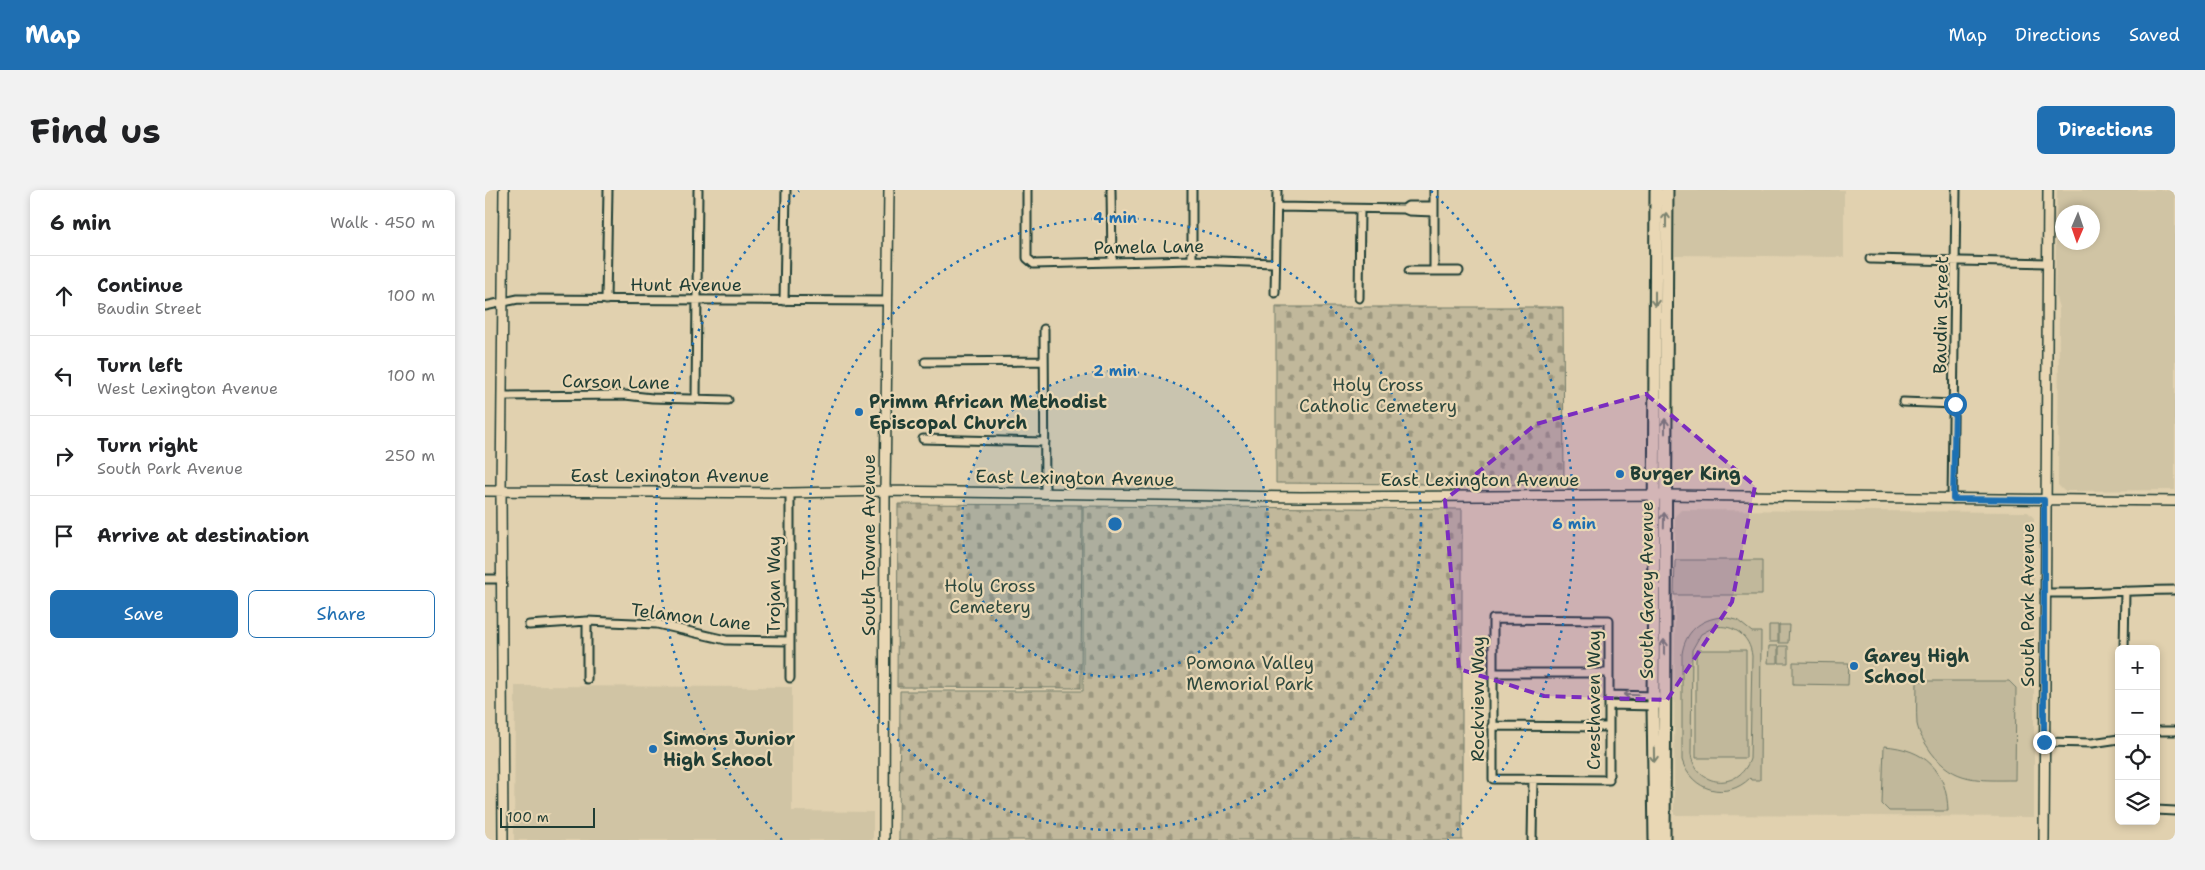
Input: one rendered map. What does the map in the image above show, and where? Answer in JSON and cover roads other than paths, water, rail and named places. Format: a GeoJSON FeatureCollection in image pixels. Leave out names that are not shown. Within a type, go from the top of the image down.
{"type":"FeatureCollection","features":[{"type":"Feature","properties":{"kind":"main road","name":"South Garey Avenue"},"geometry":{"type":"LineString","coordinates":[[1655,840],[1659,701],[1661,250],[1656,190]]}},
{"type":"Feature","properties":{"kind":"main road","name":"South Garey Avenue"},"geometry":{"type":"LineString","coordinates":[[1661,250],[1667,190]]}},
{"type":"Feature","properties":{"kind":"main road","name":"South Garey Avenue"},"geometry":{"type":"LineString","coordinates":[[1659,701],[1663,840]]}},
{"type":"Feature","properties":{"kind":"street"},"geometry":{"type":"LineString","coordinates":[[503,840],[501,492],[504,190]]}},
{"type":"Feature","properties":{"kind":"street"},"geometry":{"type":"LineString","coordinates":[[606,300],[609,190]]}},
{"type":"Feature","properties":{"kind":"street"},"geometry":{"type":"LineString","coordinates":[[696,399],[698,190]]}},
{"type":"Feature","properties":{"kind":"street"},"geometry":{"type":"LineString","coordinates":[[783,301],[786,190]]}},
{"type":"Feature","properties":{"kind":"street","name":"South Towne Avenue"},"geometry":{"type":"LineString","coordinates":[[884,840],[885,491],[889,190]]}},
{"type":"Feature","properties":{"kind":"street","name":"Pamela Lane"},"geometry":{"type":"LineString","coordinates":[[1027,190],[1027,258],[1033,264],[1192,260],[1274,263]]}},
{"type":"Feature","properties":{"kind":"street"},"geometry":{"type":"LineString","coordinates":[[1111,190],[1112,262]]}},
{"type":"Feature","properties":{"kind":"street"},"geometry":{"type":"LineString","coordinates":[[1192,190],[1192,260]]}},
{"type":"Feature","properties":{"kind":"street"},"geometry":{"type":"LineString","coordinates":[[1275,293],[1274,263],[1277,190]]}},
{"type":"Feature","properties":{"kind":"street"},"geometry":{"type":"LineString","coordinates":[[1434,190],[1434,271]]}},
{"type":"Feature","properties":{"kind":"street","name":"Baudin Street"},"geometry":{"type":"LineString","coordinates":[[1953,499],[1957,190]]}},
{"type":"Feature","properties":{"kind":"street","name":"South Park Avenue"},"geometry":{"type":"LineString","coordinates":[[2043,840],[2044,500],[2048,190]]}},
{"type":"Feature","properties":{"kind":"street"},"geometry":{"type":"LineString","coordinates":[[1277,207],[1404,209],[1407,206],[1434,209]]}},
{"type":"Feature","properties":{"kind":"street"},"geometry":{"type":"LineString","coordinates":[[1359,298],[1360,209]]}},
{"type":"Feature","properties":{"kind":"street"},"geometry":{"type":"LineString","coordinates":[[1870,259],[2046,263]]}},
{"type":"Feature","properties":{"kind":"street"},"geometry":{"type":"LineString","coordinates":[[1409,271],[1459,271]]}},
{"type":"Feature","properties":{"kind":"street","name":"Hunt Avenue"},"geometry":{"type":"LineString","coordinates":[[485,306],[518,299],[887,301]]}},
{"type":"Feature","properties":{"kind":"street"},"geometry":{"type":"LineString","coordinates":[[1044,329],[1045,494]]}},
{"type":"Feature","properties":{"kind":"street"},"geometry":{"type":"LineString","coordinates":[[925,362],[1044,361]]}},
{"type":"Feature","properties":{"kind":"street","name":"Carson Lane"},"geometry":{"type":"LineString","coordinates":[[502,396],[625,395],[652,398],[728,400]]}},
{"type":"Feature","properties":{"kind":"street"},"geometry":{"type":"LineString","coordinates":[[1903,402],[1955,404]]}},
{"type":"Feature","properties":{"kind":"street"},"geometry":{"type":"LineString","coordinates":[[923,439],[1045,442]]}},
{"type":"Feature","properties":{"kind":"street","name":"East Lexington Avenue"},"geometry":{"type":"LineString","coordinates":[[485,491],[790,493],[885,491],[1301,497],[1660,495],[2175,501]]}},
{"type":"Feature","properties":{"kind":"street","name":"Trojan Way"},"geometry":{"type":"LineString","coordinates":[[789,678],[790,493]]}},
{"type":"Feature","properties":{"kind":"street"},"geometry":{"type":"LineString","coordinates":[[485,579],[502,579]]}},
{"type":"Feature","properties":{"kind":"street"},"geometry":{"type":"LineString","coordinates":[[2045,593],[2089,594],[2125,590],[2175,590]]}},
{"type":"Feature","properties":{"kind":"street"},"geometry":{"type":"LineString","coordinates":[[2124,645],[2125,590]]}},
{"type":"Feature","properties":{"kind":"street","name":"Cresthaven Way"},"geometry":{"type":"LineString","coordinates":[[1493,619],[1609,620],[1609,780],[1533,780]]}},
{"type":"Feature","properties":{"kind":"street","name":"Rockview Way"},"geometry":{"type":"LineString","coordinates":[[1493,619],[1493,779],[1533,780]]}},
{"type":"Feature","properties":{"kind":"street"},"geometry":{"type":"LineString","coordinates":[[587,621],[587,678]]}},
{"type":"Feature","properties":{"kind":"street","name":"Telamon Lane"},"geometry":{"type":"LineString","coordinates":[[529,624],[587,621],[657,624],[726,640],[789,641]]}},
{"type":"Feature","properties":{"kind":"street"},"geometry":{"type":"LineString","coordinates":[[1493,672],[1609,673]]}},
{"type":"Feature","properties":{"kind":"street"},"geometry":{"type":"LineString","coordinates":[[1609,695],[1659,701]]}},
{"type":"Feature","properties":{"kind":"street"},"geometry":{"type":"LineString","coordinates":[[1609,705],[1659,701]]}},
{"type":"Feature","properties":{"kind":"street"},"geometry":{"type":"LineString","coordinates":[[1492,726],[1609,727]]}},
{"type":"Feature","properties":{"kind":"street"},"geometry":{"type":"LineString","coordinates":[[2160,731],[2175,731]]}},
{"type":"Feature","properties":{"kind":"street"},"geometry":{"type":"LineString","coordinates":[[2044,742],[2092,743],[2115,740]]}},
{"type":"Feature","properties":{"kind":"street"},"geometry":{"type":"LineString","coordinates":[[1532,840],[1533,780]]}},
{"type":"Feature","properties":{"kind":"street"},"geometry":{"type":"LineString","coordinates":[[2160,810],[2175,811]]}},
{"type":"Feature","properties":{"kind":"place","name":"Primm African Methodist Episcopal Church"},"geometry":{"type":"Point","coordinates":[859,412]}},
{"type":"Feature","properties":{"kind":"place","name":"Burger King"},"geometry":{"type":"Point","coordinates":[1620,474]}},
{"type":"Feature","properties":{"kind":"place","name":"Garey High School"},"geometry":{"type":"Point","coordinates":[1854,666]}},
{"type":"Feature","properties":{"kind":"place","name":"Simons Junior High School"},"geometry":{"type":"Point","coordinates":[653,749]}},
{"type":"Feature","properties":{"kind":"park label","name":"Holy Cross Catholic Cemetery"},"geometry":{"type":"Point","coordinates":[1378,395]}},
{"type":"Feature","properties":{"kind":"park label","name":"Holy Cross Cemetery"},"geometry":{"type":"Point","coordinates":[990,596]}},
{"type":"Feature","properties":{"kind":"park label","name":"Pomona Valley Memorial Park"},"geometry":{"type":"Point","coordinates":[1250,673]}}]}
